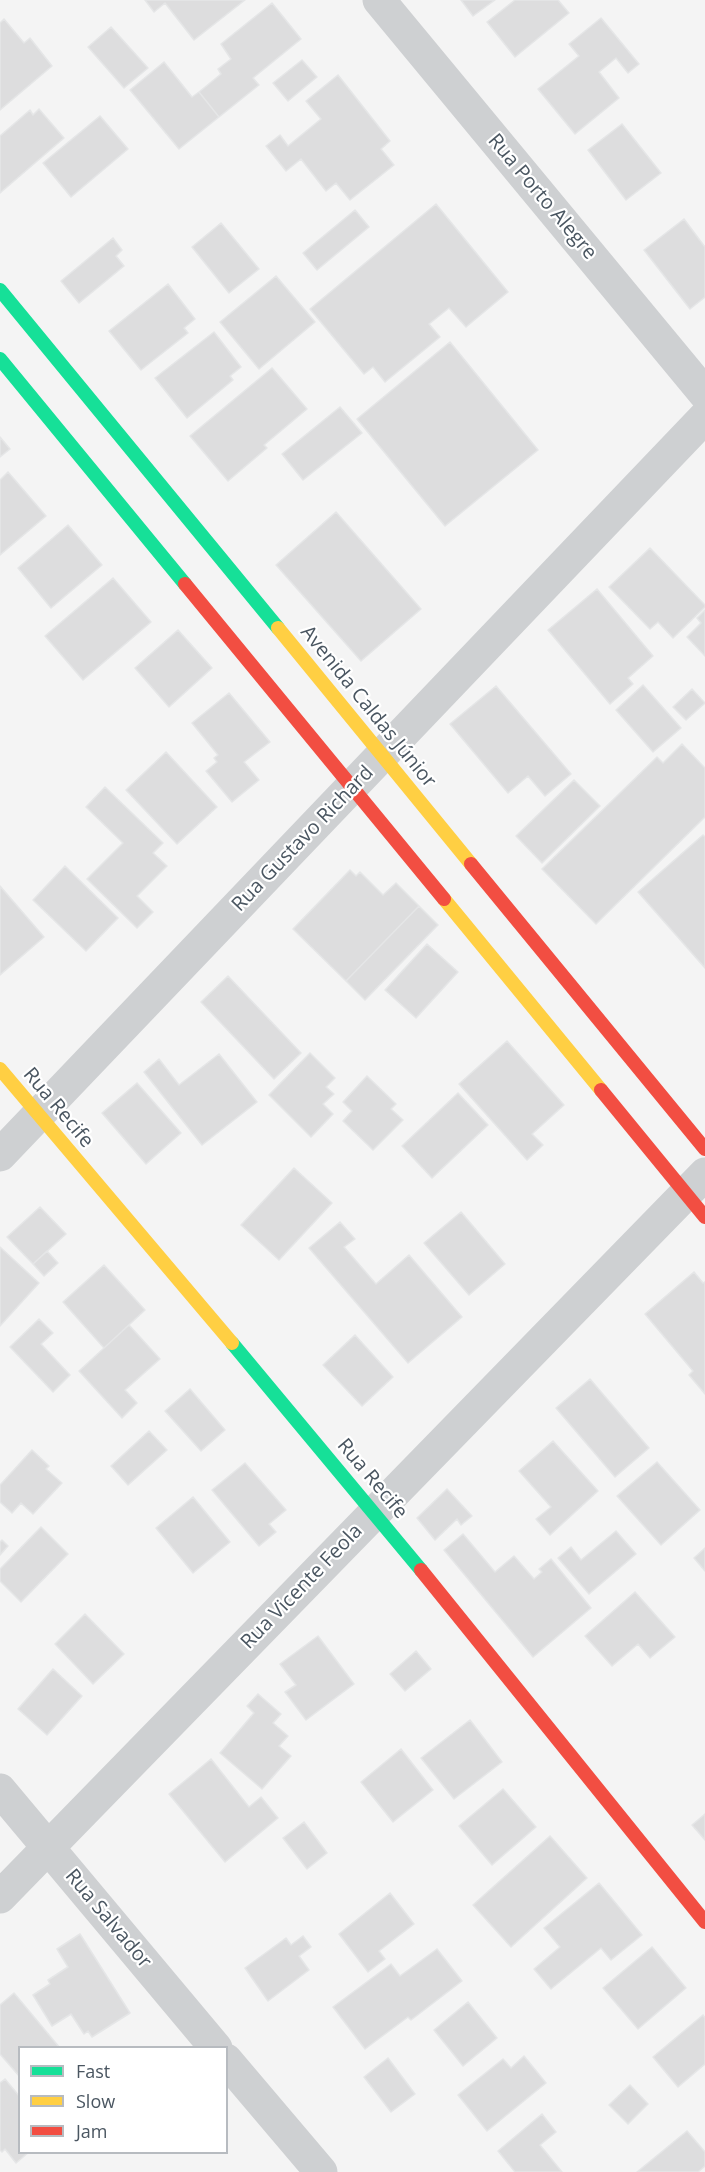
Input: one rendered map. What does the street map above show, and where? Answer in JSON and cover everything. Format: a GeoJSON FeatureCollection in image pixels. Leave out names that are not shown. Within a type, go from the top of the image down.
{"type":"FeatureCollection","features":[{"type":"Feature","properties":{"kind":"main road","name":"Avenida Caldas Júnior"},"geometry":{"type":"LineString","coordinates":[[0,290],[705,1149]]}},
{"type":"Feature","properties":{"kind":"main road"},"geometry":{"type":"LineString","coordinates":[[0,359],[352,787],[699,1195]]}},
{"type":"Feature","properties":{"kind":"main road","name":"Rua Recife"},"geometry":{"type":"LineString","coordinates":[[0,1069],[375,1512],[705,1922]]}},
{"type":"Feature","properties":{"kind":"street","name":"Rua Porto Alegre"},"geometry":{"type":"LineString","coordinates":[[379,0],[705,394]]}},
{"type":"Feature","properties":{"kind":"street","name":"Rua Gustavo Richard"},"geometry":{"type":"LineString","coordinates":[[0,1155],[705,417]]}},
{"type":"Feature","properties":{"kind":"street","name":"Rua Vicente Feola"},"geometry":{"type":"LineString","coordinates":[[0,1897],[375,1512],[699,1195]]}},
{"type":"Feature","properties":{"kind":"street","name":"Rua Salvador"},"geometry":{"type":"LineString","coordinates":[[0,1791],[214,2046]]}},
{"type":"Feature","properties":{"kind":"street"},"geometry":{"type":"LineString","coordinates":[[228,2062],[321,2172]]}},
{"type":"Feature","properties":{"kind":"building"},"geometry":{"type":"Polygon","coordinates":[[[145,0],[245,0],[194,40],[165,3],[154,12],[145,0]]]}},
{"type":"Feature","properties":{"kind":"building"},"geometry":{"type":"Polygon","coordinates":[[[461,0],[495,0],[473,16],[461,0]]]}},
{"type":"Feature","properties":{"kind":"building"},"geometry":{"type":"Polygon","coordinates":[[[515,0],[558,0],[569,13],[515,57],[487,22],[515,0]]]}},
{"type":"Feature","properties":{"kind":"building"},"geometry":{"type":"Polygon","coordinates":[[[272,3],[301,39],[253,78],[259,85],[219,117],[199,92],[221,74],[218,69],[231,59],[221,44],[272,3]]]}},
{"type":"Feature","properties":{"kind":"building"},"geometry":{"type":"Polygon","coordinates":[[[601,18],[639,64],[628,73],[616,58],[599,72],[619,98],[575,134],[538,89],[579,56],[569,44],[601,18]]]}},
{"type":"Feature","properties":{"kind":"building"},"geometry":{"type":"Polygon","coordinates":[[[4,19],[24,43],[30,38],[52,66],[0,110],[0,23],[4,19]]]}},
{"type":"Feature","properties":{"kind":"building"},"geometry":{"type":"Polygon","coordinates":[[[111,27],[148,68],[124,88],[88,47],[111,27]]]}},
{"type":"Feature","properties":{"kind":"building"},"geometry":{"type":"Polygon","coordinates":[[[302,60],[317,77],[288,101],[273,83],[302,60]]]}},
{"type":"Feature","properties":{"kind":"building"},"geometry":{"type":"Polygon","coordinates":[[[164,62],[192,97],[199,92],[219,117],[179,149],[130,90],[164,62]]]}},
{"type":"Feature","properties":{"kind":"building"},"geometry":{"type":"Polygon","coordinates":[[[338,75],[390,141],[381,149],[394,165],[350,200],[336,183],[326,191],[301,159],[286,171],[266,146],[280,135],[288,146],[321,119],[306,101],[338,75]]]}},
{"type":"Feature","properties":{"kind":"building"},"geometry":{"type":"Polygon","coordinates":[[[39,109],[64,138],[0,193],[0,136],[30,110],[33,115],[39,109]]]}},
{"type":"Feature","properties":{"kind":"building"},"geometry":{"type":"Polygon","coordinates":[[[100,116],[128,149],[71,197],[43,163],[100,116]]]}},
{"type":"Feature","properties":{"kind":"building"},"geometry":{"type":"Polygon","coordinates":[[[622,124],[661,173],[626,200],[588,150],[622,124]]]}},
{"type":"Feature","properties":{"kind":"building"},"geometry":{"type":"Polygon","coordinates":[[[436,204],[508,292],[466,327],[449,308],[429,324],[440,337],[385,382],[373,367],[364,374],[310,309],[436,204]]]}},
{"type":"Feature","properties":{"kind":"building"},"geometry":{"type":"Polygon","coordinates":[[[355,210],[369,227],[317,270],[303,253],[355,210]]]}},
{"type":"Feature","properties":{"kind":"building"},"geometry":{"type":"Polygon","coordinates":[[[684,219],[705,247],[705,297],[690,309],[644,250],[684,219]]]}},
{"type":"Feature","properties":{"kind":"building"},"geometry":{"type":"Polygon","coordinates":[[[221,223],[259,269],[229,293],[192,247],[221,223]]]}},
{"type":"Feature","properties":{"kind":"building"},"geometry":{"type":"Polygon","coordinates":[[[113,238],[122,250],[116,256],[124,266],[79,303],[61,281],[113,238]]]}},
{"type":"Feature","properties":{"kind":"building"},"geometry":{"type":"Polygon","coordinates":[[[276,276],[315,322],[259,369],[220,322],[276,276]]]}},
{"type":"Feature","properties":{"kind":"building"},"geometry":{"type":"Polygon","coordinates":[[[168,284],[195,319],[184,328],[188,333],[141,370],[109,331],[168,284]]]}},
{"type":"Feature","properties":{"kind":"building"},"geometry":{"type":"Polygon","coordinates":[[[214,332],[241,367],[230,376],[233,380],[187,418],[155,378],[214,332]]]}},
{"type":"Feature","properties":{"kind":"building"},"geometry":{"type":"Polygon","coordinates":[[[450,342],[538,450],[445,526],[357,419],[450,342]]]}},
{"type":"Feature","properties":{"kind":"building"},"geometry":{"type":"Polygon","coordinates":[[[272,368],[307,409],[264,445],[267,448],[228,481],[190,436],[272,368]]]}},
{"type":"Feature","properties":{"kind":"building"},"geometry":{"type":"Polygon","coordinates":[[[340,407],[362,433],[303,480],[282,454],[340,407]]]}},
{"type":"Feature","properties":{"kind":"building"},"geometry":{"type":"Polygon","coordinates":[[[0,437],[10,449],[0,457],[0,437]]]}},
{"type":"Feature","properties":{"kind":"building"},"geometry":{"type":"Polygon","coordinates":[[[8,472],[46,516],[0,555],[0,480],[8,472]]]}},
{"type":"Feature","properties":{"kind":"building"},"geometry":{"type":"Polygon","coordinates":[[[336,512],[421,609],[361,661],[276,565],[336,512]]]}},
{"type":"Feature","properties":{"kind":"building"},"geometry":{"type":"Polygon","coordinates":[[[68,525],[102,565],[51,608],[18,568],[68,525]]]}},
{"type":"Feature","properties":{"kind":"building"},"geometry":{"type":"Polygon","coordinates":[[[650,548],[705,605],[673,638],[658,622],[650,629],[609,587],[650,548]]]}},
{"type":"Feature","properties":{"kind":"building"},"geometry":{"type":"Polygon","coordinates":[[[113,578],[151,622],[83,680],[45,636],[113,578]]]}},
{"type":"Feature","properties":{"kind":"building"},"geometry":{"type":"Polygon","coordinates":[[[597,589],[653,656],[628,678],[633,684],[610,704],[548,630],[597,589]]]}},
{"type":"Feature","properties":{"kind":"building"},"geometry":{"type":"Polygon","coordinates":[[[705,610],[705,656],[687,637],[701,623],[697,618],[705,610]]]}},
{"type":"Feature","properties":{"kind":"building"},"geometry":{"type":"Polygon","coordinates":[[[178,630],[212,668],[169,707],[135,668],[178,630]]]}},
{"type":"Feature","properties":{"kind":"building"},"geometry":{"type":"Polygon","coordinates":[[[643,685],[681,728],[653,752],[616,710],[643,685]]]}},
{"type":"Feature","properties":{"kind":"building"},"geometry":{"type":"Polygon","coordinates":[[[496,686],[571,774],[545,796],[528,776],[508,793],[450,724],[496,686]]]}},
{"type":"Feature","properties":{"kind":"building"},"geometry":{"type":"Polygon","coordinates":[[[692,689],[705,703],[686,720],[673,707],[692,689]]]}},
{"type":"Feature","properties":{"kind":"building"},"geometry":{"type":"Polygon","coordinates":[[[229,693],[270,742],[244,762],[259,780],[232,802],[206,771],[217,762],[214,758],[218,755],[192,723],[229,693]]]}},
{"type":"Feature","properties":{"kind":"building"},"geometry":{"type":"Polygon","coordinates":[[[682,744],[705,768],[705,817],[596,924],[542,869],[657,757],[663,763],[682,744]]]}},
{"type":"Feature","properties":{"kind":"building"},"geometry":{"type":"Polygon","coordinates":[[[166,752],[217,807],[177,844],[126,790],[166,752]]]}},
{"type":"Feature","properties":{"kind":"building"},"geometry":{"type":"Polygon","coordinates":[[[574,780],[600,806],[542,863],[516,836],[574,780]]]}},
{"type":"Feature","properties":{"kind":"building"},"geometry":{"type":"Polygon","coordinates":[[[105,787],[163,843],[153,853],[167,866],[137,896],[153,912],[137,928],[87,879],[123,843],[86,807],[105,787]]]}},
{"type":"Feature","properties":{"kind":"building"},"geometry":{"type":"Polygon","coordinates":[[[703,835],[705,837],[705,968],[638,892],[703,835]]]}},
{"type":"Feature","properties":{"kind":"building"},"geometry":{"type":"Polygon","coordinates":[[[65,866],[118,918],[86,951],[33,900],[65,866]]]}},
{"type":"Feature","properties":{"kind":"building"},"geometry":{"type":"Polygon","coordinates":[[[350,870],[356,876],[360,872],[383,895],[396,883],[419,906],[346,981],[293,929],[350,870]]]}},
{"type":"Feature","properties":{"kind":"building"},"geometry":{"type":"Polygon","coordinates":[[[0,886],[44,937],[0,975],[0,886]]]}},
{"type":"Feature","properties":{"kind":"building"},"geometry":{"type":"Polygon","coordinates":[[[419,906],[438,925],[365,1000],[346,981],[419,906]]]}},
{"type":"Feature","properties":{"kind":"building"},"geometry":{"type":"Polygon","coordinates":[[[427,944],[458,972],[416,1018],[385,990],[427,944]]]}},
{"type":"Feature","properties":{"kind":"building"},"geometry":{"type":"Polygon","coordinates":[[[228,976],[301,1053],[274,1079],[201,1002],[228,976]]]}},
{"type":"Feature","properties":{"kind":"building"},"geometry":{"type":"Polygon","coordinates":[[[507,1041],[564,1105],[532,1134],[543,1145],[527,1160],[459,1084],[507,1041]]]}},
{"type":"Feature","properties":{"kind":"building"},"geometry":{"type":"Polygon","coordinates":[[[310,1053],[335,1078],[326,1087],[334,1094],[323,1104],[333,1114],[311,1137],[269,1095],[310,1053]]]}},
{"type":"Feature","properties":{"kind":"building"},"geometry":{"type":"Polygon","coordinates":[[[219,1054],[257,1102],[202,1145],[144,1072],[159,1059],[179,1085],[219,1054]]]}},
{"type":"Feature","properties":{"kind":"building"},"geometry":{"type":"Polygon","coordinates":[[[367,1076],[396,1104],[391,1109],[403,1120],[373,1150],[343,1121],[352,1111],[343,1102],[367,1076]]]}},
{"type":"Feature","properties":{"kind":"building"},"geometry":{"type":"Polygon","coordinates":[[[137,1083],[181,1133],[146,1164],[102,1113],[137,1083]]]}},
{"type":"Feature","properties":{"kind":"building"},"geometry":{"type":"Polygon","coordinates":[[[458,1093],[488,1125],[432,1178],[402,1146],[458,1093]]]}},
{"type":"Feature","properties":{"kind":"building"},"geometry":{"type":"Polygon","coordinates":[[[294,1168],[332,1203],[279,1260],[241,1225],[294,1168]]]}},
{"type":"Feature","properties":{"kind":"building"},"geometry":{"type":"Polygon","coordinates":[[[40,1207],[66,1234],[33,1264],[7,1237],[40,1207]]]}},
{"type":"Feature","properties":{"kind":"building"},"geometry":{"type":"Polygon","coordinates":[[[461,1212],[505,1264],[469,1295],[424,1243],[461,1212]]]}},
{"type":"Feature","properties":{"kind":"building"},"geometry":{"type":"Polygon","coordinates":[[[340,1222],[355,1239],[344,1247],[376,1284],[409,1255],[462,1317],[408,1363],[309,1248],[340,1222]]]}},
{"type":"Feature","properties":{"kind":"building"},"geometry":{"type":"Polygon","coordinates":[[[0,1247],[39,1283],[0,1326],[0,1247]]]}},
{"type":"Feature","properties":{"kind":"building"},"geometry":{"type":"Polygon","coordinates":[[[47,1251],[58,1263],[44,1276],[33,1264],[47,1251]]]}},
{"type":"Feature","properties":{"kind":"building"},"geometry":{"type":"Polygon","coordinates":[[[104,1265],[145,1310],[104,1348],[63,1302],[104,1265]]]}},
{"type":"Feature","properties":{"kind":"building"},"geometry":{"type":"Polygon","coordinates":[[[694,1272],[703,1283],[705,1282],[705,1394],[689,1375],[693,1371],[645,1314],[694,1272]]]}},
{"type":"Feature","properties":{"kind":"building"},"geometry":{"type":"Polygon","coordinates":[[[39,1319],[53,1333],[41,1344],[70,1375],[53,1392],[10,1347],[39,1319]]]}},
{"type":"Feature","properties":{"kind":"building"},"geometry":{"type":"Polygon","coordinates":[[[129,1325],[160,1359],[125,1390],[137,1403],[122,1418],[79,1371],[129,1325]]]}},
{"type":"Feature","properties":{"kind":"building"},"geometry":{"type":"Polygon","coordinates":[[[355,1335],[393,1377],[362,1406],[323,1365],[355,1335]]]}},
{"type":"Feature","properties":{"kind":"building"},"geometry":{"type":"Polygon","coordinates":[[[590,1379],[649,1448],[615,1477],[556,1408],[590,1379]]]}},
{"type":"Feature","properties":{"kind":"building"},"geometry":{"type":"Polygon","coordinates":[[[190,1389],[225,1430],[201,1451],[165,1411],[190,1389]]]}},
{"type":"Feature","properties":{"kind":"building"},"geometry":{"type":"Polygon","coordinates":[[[149,1431],[167,1450],[128,1485],[111,1466],[149,1431]]]}},
{"type":"Feature","properties":{"kind":"building"},"geometry":{"type":"Polygon","coordinates":[[[553,1441],[598,1491],[550,1535],[536,1519],[551,1507],[519,1471],[553,1441]]]}},
{"type":"Feature","properties":{"kind":"building"},"geometry":{"type":"Polygon","coordinates":[[[32,1450],[49,1466],[46,1469],[62,1483],[33,1514],[21,1503],[12,1513],[0,1502],[0,1485],[32,1450]]]}},
{"type":"Feature","properties":{"kind":"building"},"geometry":{"type":"Polygon","coordinates":[[[657,1462],[700,1510],[661,1545],[617,1496],[657,1462]]]}},
{"type":"Feature","properties":{"kind":"building"},"geometry":{"type":"Polygon","coordinates":[[[245,1463],[286,1510],[269,1524],[276,1532],[259,1546],[212,1490],[245,1463]]]}},
{"type":"Feature","properties":{"kind":"building"},"geometry":{"type":"Polygon","coordinates":[[[447,1489],[472,1516],[461,1525],[457,1519],[435,1540],[417,1518],[447,1489]]]}},
{"type":"Feature","properties":{"kind":"building"},"geometry":{"type":"Polygon","coordinates":[[[193,1497],[230,1542],[193,1573],[156,1528],[193,1497]]]}},
{"type":"Feature","properties":{"kind":"building"},"geometry":{"type":"Polygon","coordinates":[[[41,1527],[68,1554],[21,1602],[0,1581],[0,1569],[41,1527]]]}},
{"type":"Feature","properties":{"kind":"building"},"geometry":{"type":"Polygon","coordinates":[[[616,1531],[636,1554],[589,1594],[558,1558],[571,1547],[581,1560],[616,1531]]]}},
{"type":"Feature","properties":{"kind":"building"},"geometry":{"type":"Polygon","coordinates":[[[463,1534],[495,1572],[514,1556],[534,1579],[542,1572],[539,1569],[551,1559],[591,1608],[533,1657],[444,1550],[463,1534]]]}},
{"type":"Feature","properties":{"kind":"building"},"geometry":{"type":"Polygon","coordinates":[[[2,1540],[8,1546],[0,1555],[0,1542],[2,1540]]]}},
{"type":"Feature","properties":{"kind":"building"},"geometry":{"type":"Polygon","coordinates":[[[705,1548],[705,1571],[694,1558],[705,1548]]]}},
{"type":"Feature","properties":{"kind":"building"},"geometry":{"type":"Polygon","coordinates":[[[635,1592],[675,1637],[650,1658],[638,1644],[612,1666],[585,1636],[635,1592]]]}},
{"type":"Feature","properties":{"kind":"building"},"geometry":{"type":"Polygon","coordinates":[[[85,1614],[124,1654],[93,1684],[55,1644],[85,1614]]]}},
{"type":"Feature","properties":{"kind":"building"},"geometry":{"type":"Polygon","coordinates":[[[318,1636],[354,1684],[306,1720],[285,1692],[296,1685],[280,1664],[318,1636]]]}},
{"type":"Feature","properties":{"kind":"building"},"geometry":{"type":"Polygon","coordinates":[[[416,1651],[431,1669],[405,1691],[390,1674],[416,1651]]]}},
{"type":"Feature","properties":{"kind":"building"},"geometry":{"type":"Polygon","coordinates":[[[53,1669],[82,1696],[47,1735],[18,1709],[53,1669]]]}},
{"type":"Feature","properties":{"kind":"building"},"geometry":{"type":"Polygon","coordinates":[[[258,1694],[281,1714],[273,1723],[288,1736],[279,1746],[291,1756],[262,1789],[220,1753],[254,1713],[247,1706],[258,1694]]]}},
{"type":"Feature","properties":{"kind":"building"},"geometry":{"type":"Polygon","coordinates":[[[470,1720],[502,1762],[454,1799],[421,1758],[470,1720]]]}},
{"type":"Feature","properties":{"kind":"building"},"geometry":{"type":"Polygon","coordinates":[[[401,1749],[433,1790],[393,1822],[361,1782],[401,1749]]]}},
{"type":"Feature","properties":{"kind":"building"},"geometry":{"type":"Polygon","coordinates":[[[211,1759],[249,1807],[261,1797],[278,1818],[225,1862],[169,1794],[211,1759]]]}},
{"type":"Feature","properties":{"kind":"building"},"geometry":{"type":"Polygon","coordinates":[[[503,1789],[536,1827],[492,1865],[459,1826],[503,1789]]]}},
{"type":"Feature","properties":{"kind":"building"},"geometry":{"type":"Polygon","coordinates":[[[705,1814],[705,1840],[692,1825],[705,1814]]]}},
{"type":"Feature","properties":{"kind":"building"},"geometry":{"type":"Polygon","coordinates":[[[304,1822],[327,1853],[307,1869],[283,1838],[304,1822]]]}},
{"type":"Feature","properties":{"kind":"building"},"geometry":{"type":"Polygon","coordinates":[[[550,1836],[587,1878],[511,1947],[473,1905],[550,1836]]]}},
{"type":"Feature","properties":{"kind":"building"},"geometry":{"type":"Polygon","coordinates":[[[599,1883],[642,1935],[611,1960],[601,1948],[551,1989],[534,1969],[560,1947],[544,1928],[599,1883]]]}},
{"type":"Feature","properties":{"kind":"building"},"geometry":{"type":"Polygon","coordinates":[[[390,1893],[414,1924],[379,1951],[385,1959],[368,1972],[339,1934],[390,1893]]]}},
{"type":"Feature","properties":{"kind":"building"},"geometry":{"type":"Polygon","coordinates":[[[80,1934],[130,2013],[92,2037],[88,2031],[84,2034],[71,2014],[52,2026],[33,1995],[50,1984],[48,1980],[68,1967],[57,1949],[80,1934]]]}},
{"type":"Feature","properties":{"kind":"building"},"geometry":{"type":"Polygon","coordinates":[[[303,1936],[311,1947],[299,1956],[309,1970],[268,2001],[245,1968],[286,1938],[291,1945],[303,1936]]]}},
{"type":"Feature","properties":{"kind":"building"},"geometry":{"type":"Polygon","coordinates":[[[652,1947],[686,1988],[638,2029],[603,1988],[652,1947]]]}},
{"type":"Feature","properties":{"kind":"building"},"geometry":{"type":"Polygon","coordinates":[[[437,1949],[462,1981],[411,2020],[408,2017],[365,2049],[333,2007],[391,1964],[400,1976],[437,1949]]]}},
{"type":"Feature","properties":{"kind":"building"},"geometry":{"type":"Polygon","coordinates":[[[14,1993],[58,2046],[18,2046],[18,2075],[0,2054],[0,2005],[14,1993]]]}},
{"type":"Feature","properties":{"kind":"building"},"geometry":{"type":"Polygon","coordinates":[[[468,2002],[497,2038],[463,2066],[434,2030],[468,2002]]]}},
{"type":"Feature","properties":{"kind":"building"},"geometry":{"type":"Polygon","coordinates":[[[703,2015],[705,2018],[705,2064],[678,2087],[653,2057],[703,2015]]]}},
{"type":"Feature","properties":{"kind":"building"},"geometry":{"type":"Polygon","coordinates":[[[524,2056],[546,2083],[487,2131],[458,2095],[503,2059],[511,2068],[524,2056]]]}},
{"type":"Feature","properties":{"kind":"building"},"geometry":{"type":"Polygon","coordinates":[[[388,2058],[415,2094],[391,2112],[364,2077],[388,2058]]]}},
{"type":"Feature","properties":{"kind":"building"},"geometry":{"type":"Polygon","coordinates":[[[5,2079],[18,2095],[18,2154],[27,2154],[16,2163],[5,2149],[2,2152],[0,2150],[0,2083],[5,2079]]]}},
{"type":"Feature","properties":{"kind":"building"},"geometry":{"type":"Polygon","coordinates":[[[630,2085],[648,2104],[628,2124],[609,2105],[630,2085]]]}},
{"type":"Feature","properties":{"kind":"building"},"geometry":{"type":"Polygon","coordinates":[[[542,2114],[556,2132],[540,2145],[562,2172],[515,2172],[498,2151],[542,2114]]]}},
{"type":"Feature","properties":{"kind":"building"},"geometry":{"type":"Polygon","coordinates":[[[687,2131],[705,2152],[705,2166],[698,2172],[637,2172],[687,2131]]]}},
{"type":"Feature","properties":{"kind":"traffic: fast"},"geometry":{"type":"LineString","coordinates":[[0,290],[278,628]]}},
{"type":"Feature","properties":{"kind":"traffic: fast"},"geometry":{"type":"LineString","coordinates":[[0,359],[185,584]]}},
{"type":"Feature","properties":{"kind":"traffic: fast"},"geometry":{"type":"LineString","coordinates":[[232,1343],[421,1570]]}},
{"type":"Feature","properties":{"kind":"traffic: slow"},"geometry":{"type":"LineString","coordinates":[[278,628],[471,864]]}},
{"type":"Feature","properties":{"kind":"traffic: slow"},"geometry":{"type":"LineString","coordinates":[[444,899],[601,1090]]}},
{"type":"Feature","properties":{"kind":"traffic: slow"},"geometry":{"type":"LineString","coordinates":[[0,1069],[232,1343]]}},
{"type":"Feature","properties":{"kind":"traffic: jam"},"geometry":{"type":"LineString","coordinates":[[185,584],[444,899]]}},
{"type":"Feature","properties":{"kind":"traffic: jam"},"geometry":{"type":"LineString","coordinates":[[471,864],[705,1149]]}},
{"type":"Feature","properties":{"kind":"traffic: jam"},"geometry":{"type":"LineString","coordinates":[[601,1090],[705,1217]]}},
{"type":"Feature","properties":{"kind":"traffic: jam"},"geometry":{"type":"LineString","coordinates":[[421,1570],[705,1922]]}}]}
